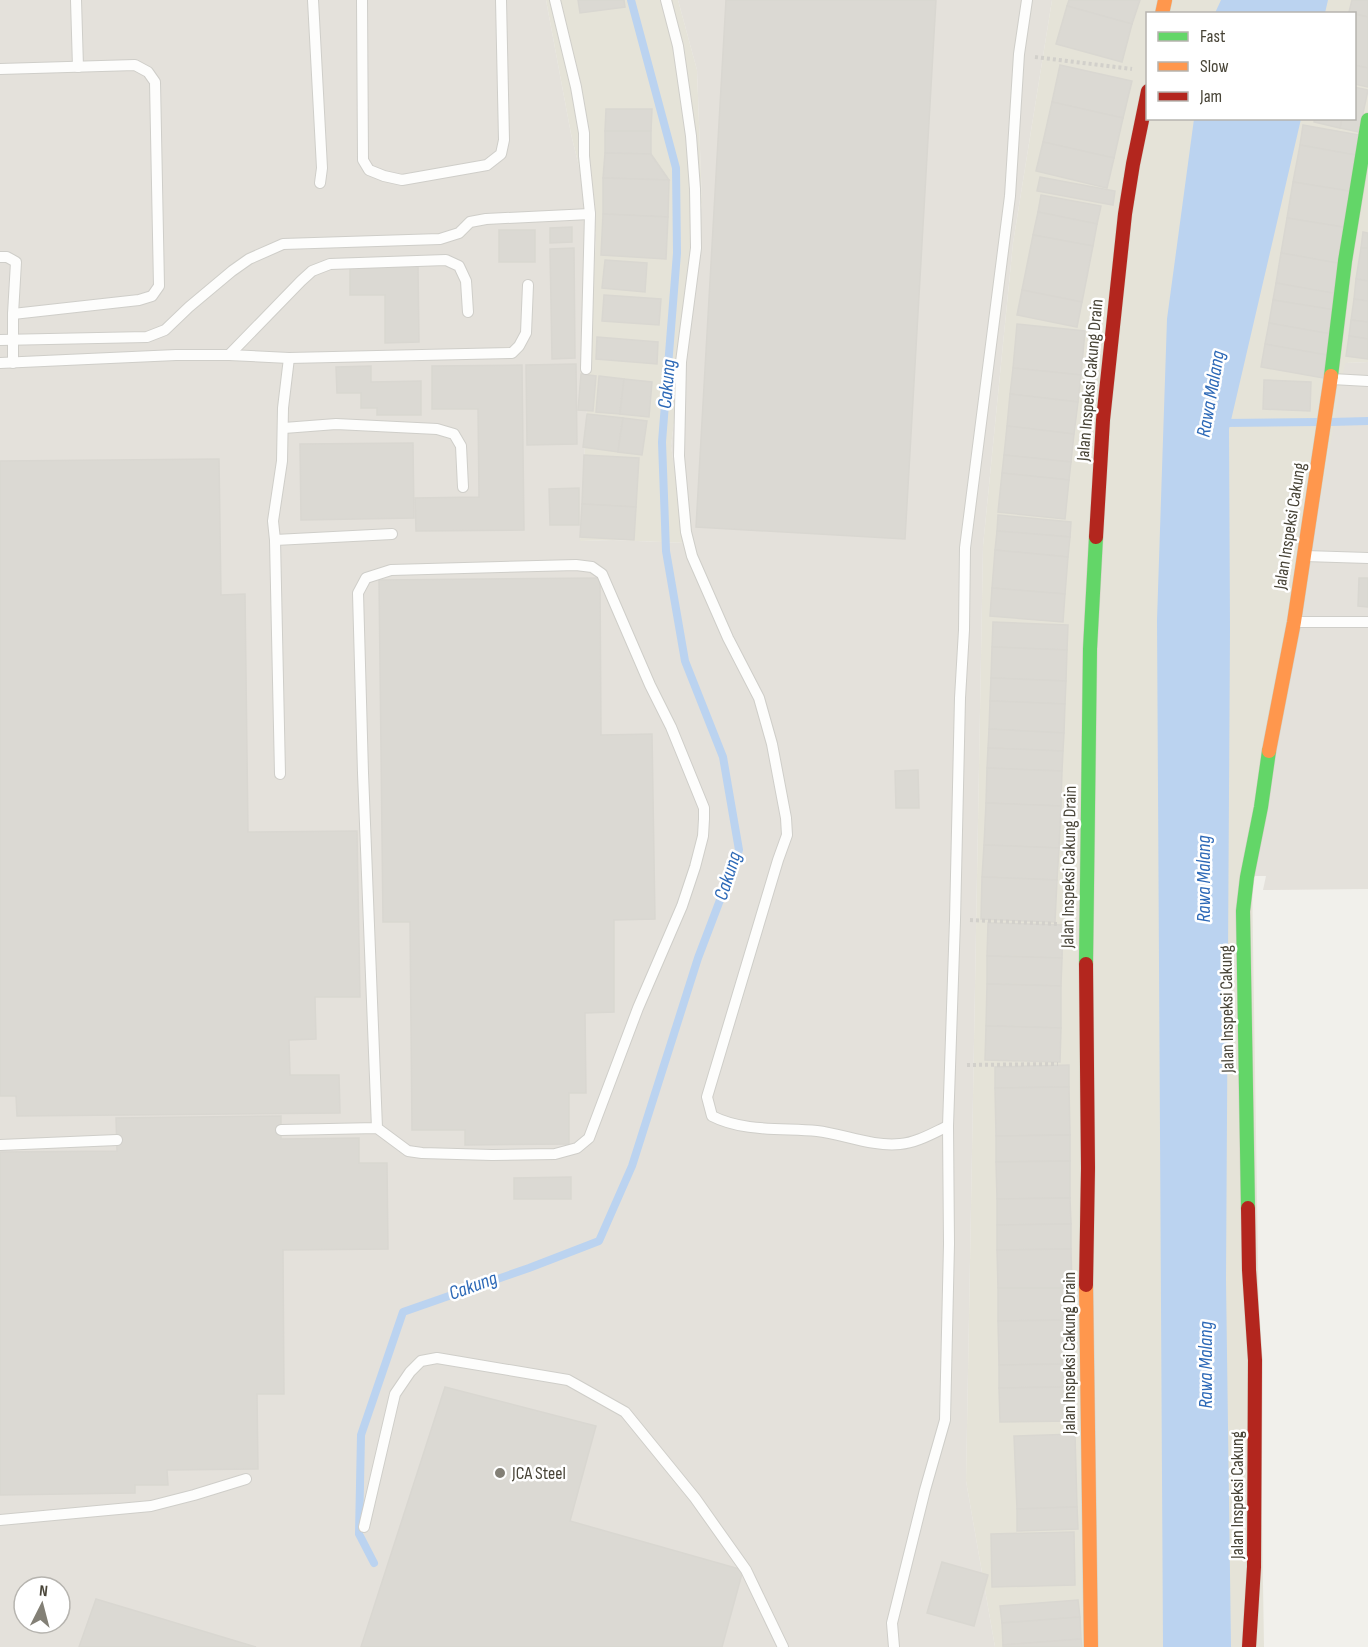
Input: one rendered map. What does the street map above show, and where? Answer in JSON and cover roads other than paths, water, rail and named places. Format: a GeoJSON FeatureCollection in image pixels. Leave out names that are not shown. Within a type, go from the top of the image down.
{"type":"FeatureCollection","features":[{"type":"Feature","properties":{"kind":"street","name":"Jalan Inspeksi Cakung Drain"},"geometry":{"type":"LineString","coordinates":[[1091,1647],[1086,1313],[1088,1168],[1086,925],[1090,649],[1103,420],[1125,214],[1146,101]]}},
{"type":"Feature","properties":{"kind":"street"},"geometry":{"type":"LineString","coordinates":[[1330,378],[1345,261],[1368,120]]}},
{"type":"Feature","properties":{"kind":"street","name":"Jalan Inspeksi Cakung"},"geometry":{"type":"LineString","coordinates":[[1249,1647],[1254,1567],[1255,1360],[1249,1270],[1243,910],[1267,762],[1294,622],[1330,378]]}},
{"type":"Feature","properties":{"kind":"lane"},"geometry":{"type":"LineString","coordinates":[[76,0],[78,67]]}},
{"type":"Feature","properties":{"kind":"lane"},"geometry":{"type":"LineString","coordinates":[[313,0],[322,168],[320,183]]}},
{"type":"Feature","properties":{"kind":"lane"},"geometry":{"type":"LineString","coordinates":[[362,0],[363,160],[369,170],[402,180],[487,165],[501,153],[504,140],[501,0]]}},
{"type":"Feature","properties":{"kind":"lane"},"geometry":{"type":"LineString","coordinates":[[555,0],[582,117],[590,214],[586,369]]}},
{"type":"Feature","properties":{"kind":"lane"},"geometry":{"type":"LineString","coordinates":[[666,0],[682,69],[692,136],[695,189],[696,248],[681,362],[679,444],[686,532],[692,556],[728,638],[759,698],[772,744],[787,835],[707,1097],[709,1109],[712,1116],[725,1123],[783,1131],[818,1131],[847,1138],[898,1145],[909,1143],[948,1126]]}},
{"type":"Feature","properties":{"kind":"lane"},"geometry":{"type":"LineString","coordinates":[[894,1647],[892,1623],[945,1420],[949,1244],[949,1065],[965,548],[1010,196],[1018,54],[1026,0]]}},
{"type":"Feature","properties":{"kind":"lane"},"geometry":{"type":"LineString","coordinates":[[0,69],[135,65],[148,72],[155,82],[159,286],[152,296],[139,300],[13,314]]}},
{"type":"Feature","properties":{"kind":"lane"},"geometry":{"type":"LineString","coordinates":[[0,340],[147,337],[165,330],[189,307],[249,259],[283,244],[440,239],[459,233],[470,222],[486,219],[590,214]]}},
{"type":"Feature","properties":{"kind":"lane"},"geometry":{"type":"LineString","coordinates":[[0,257],[7,257],[16,262],[13,363]]}},
{"type":"Feature","properties":{"kind":"lane"},"geometry":{"type":"LineString","coordinates":[[229,354],[312,271],[330,264],[446,260],[459,267],[466,281],[468,312]]}},
{"type":"Feature","properties":{"kind":"lane"},"geometry":{"type":"LineString","coordinates":[[0,363],[229,354],[289,358],[512,353],[526,333],[528,285]]}},
{"type":"Feature","properties":{"kind":"lane"},"geometry":{"type":"LineString","coordinates":[[280,774],[273,521],[282,461],[283,408],[289,358]]}},
{"type":"Feature","properties":{"kind":"lane"},"geometry":{"type":"LineString","coordinates":[[1330,378],[1368,381]]}},
{"type":"Feature","properties":{"kind":"lane"},"geometry":{"type":"LineString","coordinates":[[284,428],[348,424],[437,429],[454,434],[461,446],[463,487]]}},
{"type":"Feature","properties":{"kind":"lane"},"geometry":{"type":"LineString","coordinates":[[275,540],[392,534]]}},
{"type":"Feature","properties":{"kind":"lane"},"geometry":{"type":"LineString","coordinates":[[1303,556],[1368,558]]}},
{"type":"Feature","properties":{"kind":"lane"},"geometry":{"type":"LineString","coordinates":[[281,1130],[377,1128],[408,1152],[555,1154],[577,1148],[589,1138],[638,1008],[682,906],[704,836],[704,808],[671,727],[650,685],[602,574],[592,567],[576,565],[391,570],[366,578],[358,593],[377,1128]]}},
{"type":"Feature","properties":{"kind":"lane"},"geometry":{"type":"LineString","coordinates":[[1294,622],[1368,622]]}},
{"type":"Feature","properties":{"kind":"lane"},"geometry":{"type":"LineString","coordinates":[[0,1145],[117,1140]]}},
{"type":"Feature","properties":{"kind":"lane"},"geometry":{"type":"LineString","coordinates":[[364,1527],[395,1394],[410,1371],[421,1361],[437,1358],[568,1380],[626,1412],[695,1497],[746,1570],[783,1647]]}},
{"type":"Feature","properties":{"kind":"lane"},"geometry":{"type":"LineString","coordinates":[[0,1520],[151,1506],[246,1479]]}},
{"type":"Feature","properties":{"kind":"water"},"geometry":{"type":"Polygon","coordinates":[[[1221,0],[1328,0],[1325,12],[1215,12],[1221,0]]]}},
{"type":"Feature","properties":{"kind":"water","name":"Rawa Malang"},"geometry":{"type":"Polygon","coordinates":[[[1194,120],[1301,120],[1229,429],[1226,1280],[1231,1647],[1163,1647],[1157,620],[1167,319],[1194,120]]]}},
{"type":"Feature","properties":{"kind":"waterway","name":"Cakung"},"geometry":{"type":"LineString","coordinates":[[374,1563],[359,1534],[361,1435],[403,1312],[599,1241],[632,1166],[698,958],[739,850],[723,757],[685,661],[666,551],[662,442],[677,253],[676,168],[631,0]]}},
{"type":"Feature","properties":{"kind":"waterway"},"geometry":{"type":"LineString","coordinates":[[1331,422],[1368,421]]}},
{"type":"Feature","properties":{"kind":"waterway","name":"Rawa Malang"},"geometry":{"type":"LineString","coordinates":[[1223,423],[1319,422]]}},
{"type":"Feature","properties":{"kind":"place","name":"JCA Steel"},"geometry":{"type":"Point","coordinates":[500,1473]}}]}
